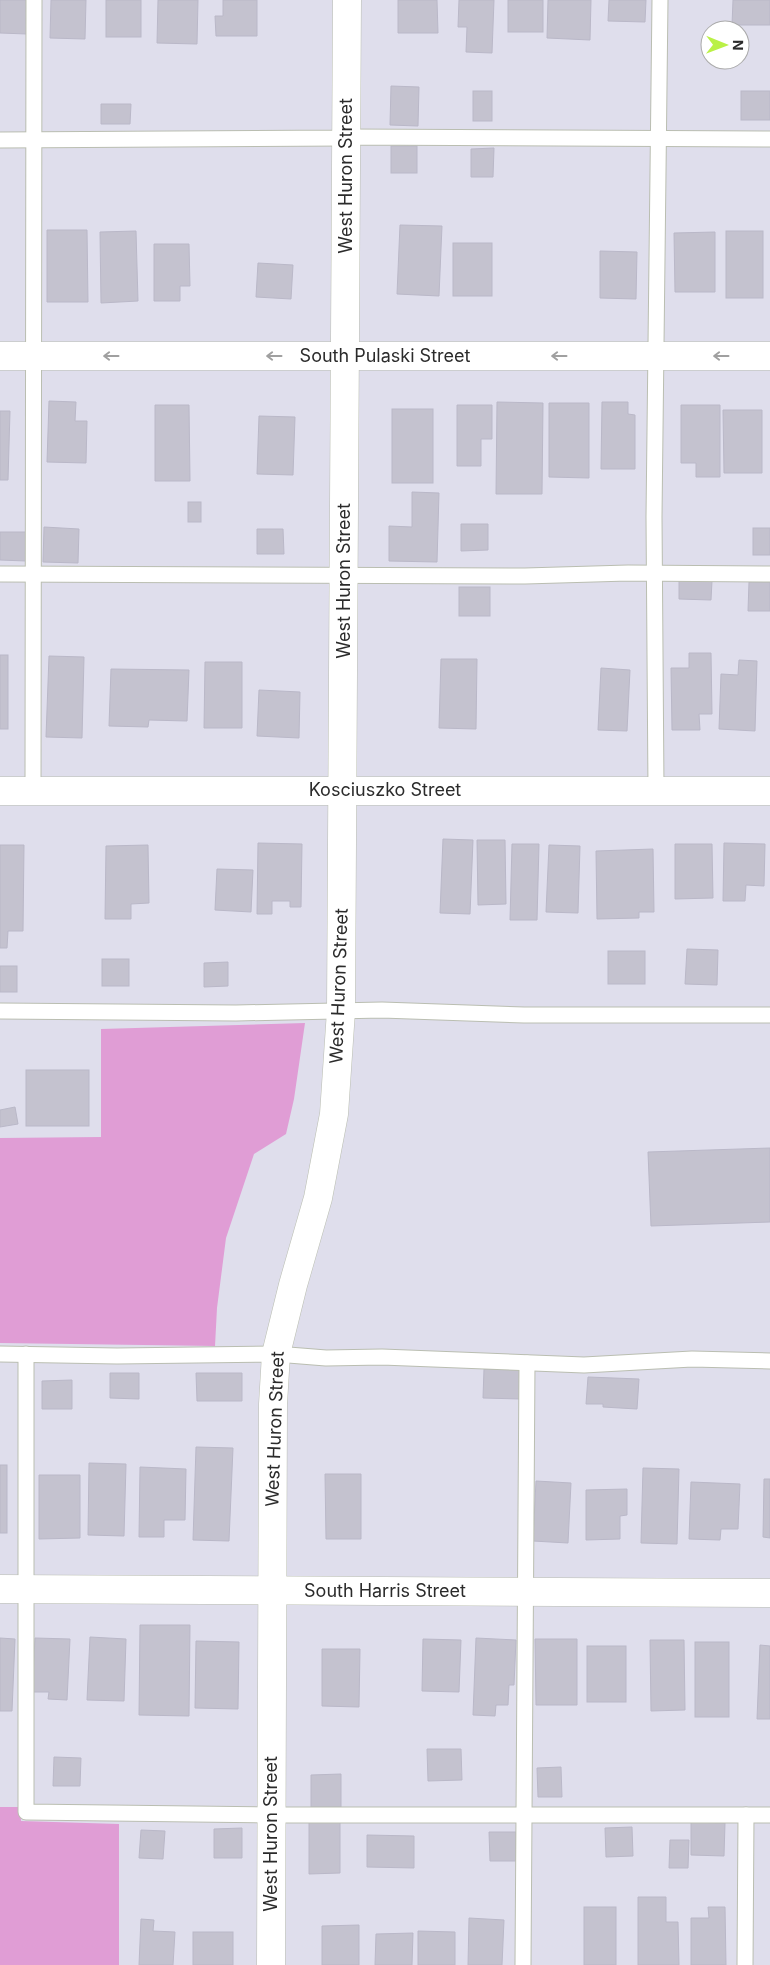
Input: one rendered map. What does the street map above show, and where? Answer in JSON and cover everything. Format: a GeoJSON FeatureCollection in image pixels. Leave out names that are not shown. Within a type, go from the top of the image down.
{"type":"FeatureCollection","features":[{"type":"Feature","properties":{"kind":"street","name":"West Huron Street"},"geometry":{"type":"LineString","coordinates":[[271,1965],[272,1404],[276,1354],[293,1285],[318,1198],[334,1114],[341,1011],[347,0]]}},
{"type":"Feature","properties":{"kind":"street","name":"South Pulaski Street"},"geometry":{"type":"LineString","coordinates":[[0,356],[770,356]]}},
{"type":"Feature","properties":{"kind":"street","name":"Kosciuszko Street"},"geometry":{"type":"LineString","coordinates":[[0,791],[770,790]]}},
{"type":"Feature","properties":{"kind":"street","name":"South Harris Street"},"geometry":{"type":"LineString","coordinates":[[13,1589],[770,1593]]}},
{"type":"Feature","properties":{"kind":"lane"},"geometry":{"type":"LineString","coordinates":[[33,791],[34,0]]}},
{"type":"Feature","properties":{"kind":"lane"},"geometry":{"type":"LineString","coordinates":[[656,790],[656,356],[660,0]]}},
{"type":"Feature","properties":{"kind":"lane"},"geometry":{"type":"LineString","coordinates":[[0,140],[346,138],[346,136],[770,139]]}},
{"type":"Feature","properties":{"kind":"lane"},"geometry":{"type":"LineString","coordinates":[[0,574],[770,574]]}},
{"type":"Feature","properties":{"kind":"lane"},"geometry":{"type":"LineString","coordinates":[[0,1011],[236,1013],[382,1010],[534,1015],[770,1015]]}},
{"type":"Feature","properties":{"kind":"lane"},"geometry":{"type":"LineString","coordinates":[[0,1354],[117,1356],[276,1354],[326,1358],[382,1357],[584,1365],[692,1359],[770,1361]]}},
{"type":"Feature","properties":{"kind":"lane"},"geometry":{"type":"LineString","coordinates":[[26,1354],[13,1589],[26,1812],[271,1815],[770,1815]]}},
{"type":"Feature","properties":{"kind":"lane"},"geometry":{"type":"LineString","coordinates":[[523,1965],[527,1363]]}},
{"type":"Feature","properties":{"kind":"lane"},"geometry":{"type":"LineString","coordinates":[[745,1965],[746,1815]]}},
{"type":"Feature","properties":{"kind":"shaded area"},"geometry":{"type":"Polygon","coordinates":[[[305,1023],[294,1099],[286,1134],[254,1154],[226,1238],[217,1308],[215,1346],[0,1343],[0,1138],[101,1137],[101,1029],[305,1023]]]}},
{"type":"Feature","properties":{"kind":"shaded area"},"geometry":{"type":"Polygon","coordinates":[[[0,1807],[20,1807],[21,1821],[119,1824],[119,1965],[0,1965],[0,1807]]]}},
{"type":"Feature","properties":{"kind":"building"},"geometry":{"type":"Polygon","coordinates":[[[0,0],[28,0],[27,34],[0,33],[0,0]]]}},
{"type":"Feature","properties":{"kind":"building"},"geometry":{"type":"Polygon","coordinates":[[[51,0],[86,0],[85,39],[50,38],[51,0]]]}},
{"type":"Feature","properties":{"kind":"building"},"geometry":{"type":"Polygon","coordinates":[[[106,0],[141,0],[141,37],[106,37],[106,0]]]}},
{"type":"Feature","properties":{"kind":"building"},"geometry":{"type":"Polygon","coordinates":[[[158,0],[198,0],[197,44],[157,43],[158,0]]]}},
{"type":"Feature","properties":{"kind":"building"},"geometry":{"type":"Polygon","coordinates":[[[223,0],[257,0],[257,36],[216,36],[215,16],[223,16],[223,0]]]}},
{"type":"Feature","properties":{"kind":"building"},"geometry":{"type":"Polygon","coordinates":[[[398,0],[437,0],[438,33],[398,33],[398,0]]]}},
{"type":"Feature","properties":{"kind":"building"},"geometry":{"type":"Polygon","coordinates":[[[459,0],[494,0],[492,53],[466,52],[467,27],[458,27],[459,0]]]}},
{"type":"Feature","properties":{"kind":"building"},"geometry":{"type":"Polygon","coordinates":[[[508,0],[543,0],[543,32],[508,32],[508,0]]]}},
{"type":"Feature","properties":{"kind":"building"},"geometry":{"type":"Polygon","coordinates":[[[548,0],[591,0],[590,40],[547,38],[548,0]]]}},
{"type":"Feature","properties":{"kind":"building"},"geometry":{"type":"Polygon","coordinates":[[[609,0],[646,0],[645,22],[608,21],[609,0]]]}},
{"type":"Feature","properties":{"kind":"building"},"geometry":{"type":"Polygon","coordinates":[[[733,0],[770,0],[770,25],[750,25],[750,20],[732,20],[733,0]]]}},
{"type":"Feature","properties":{"kind":"building"},"geometry":{"type":"Polygon","coordinates":[[[391,86],[419,87],[418,126],[390,125],[391,86]]]}},
{"type":"Feature","properties":{"kind":"building"},"geometry":{"type":"Polygon","coordinates":[[[473,91],[492,91],[492,121],[473,121],[473,91]]]}},
{"type":"Feature","properties":{"kind":"building"},"geometry":{"type":"Polygon","coordinates":[[[741,91],[770,91],[770,120],[741,120],[741,91]]]}},
{"type":"Feature","properties":{"kind":"building"},"geometry":{"type":"Polygon","coordinates":[[[101,104],[131,104],[130,124],[101,124],[101,104]]]}},
{"type":"Feature","properties":{"kind":"building"},"geometry":{"type":"Polygon","coordinates":[[[391,146],[417,146],[417,173],[391,173],[391,146]]]}},
{"type":"Feature","properties":{"kind":"building"},"geometry":{"type":"Polygon","coordinates":[[[494,148],[493,177],[471,177],[471,149],[494,148]]]}},
{"type":"Feature","properties":{"kind":"building"},"geometry":{"type":"Polygon","coordinates":[[[400,225],[442,226],[439,296],[397,294],[400,225]]]}},
{"type":"Feature","properties":{"kind":"building"},"geometry":{"type":"Polygon","coordinates":[[[47,230],[87,230],[88,302],[47,302],[47,230]]]}},
{"type":"Feature","properties":{"kind":"building"},"geometry":{"type":"Polygon","coordinates":[[[136,231],[138,301],[101,303],[100,232],[136,231]]]}},
{"type":"Feature","properties":{"kind":"building"},"geometry":{"type":"Polygon","coordinates":[[[726,231],[763,231],[763,298],[726,298],[726,231]]]}},
{"type":"Feature","properties":{"kind":"building"},"geometry":{"type":"Polygon","coordinates":[[[715,232],[715,292],[675,292],[674,233],[715,232]]]}},
{"type":"Feature","properties":{"kind":"building"},"geometry":{"type":"Polygon","coordinates":[[[453,243],[492,243],[492,296],[453,296],[453,243]]]}},
{"type":"Feature","properties":{"kind":"building"},"geometry":{"type":"Polygon","coordinates":[[[154,244],[189,244],[190,286],[180,286],[180,301],[154,301],[154,244]]]}},
{"type":"Feature","properties":{"kind":"building"},"geometry":{"type":"Polygon","coordinates":[[[600,251],[637,252],[636,299],[600,298],[600,251]]]}},
{"type":"Feature","properties":{"kind":"building"},"geometry":{"type":"Polygon","coordinates":[[[258,263],[293,265],[291,299],[256,297],[258,263]]]}},
{"type":"Feature","properties":{"kind":"building"},"geometry":{"type":"Polygon","coordinates":[[[49,401],[76,402],[75,421],[87,421],[86,463],[47,462],[49,401]]]}},
{"type":"Feature","properties":{"kind":"building"},"geometry":{"type":"Polygon","coordinates":[[[497,402],[543,403],[542,494],[496,494],[497,402]]]}},
{"type":"Feature","properties":{"kind":"building"},"geometry":{"type":"Polygon","coordinates":[[[602,402],[628,402],[628,414],[635,415],[635,469],[601,469],[602,402]]]}},
{"type":"Feature","properties":{"kind":"building"},"geometry":{"type":"Polygon","coordinates":[[[549,403],[589,403],[589,478],[549,477],[549,403]]]}},
{"type":"Feature","properties":{"kind":"building"},"geometry":{"type":"Polygon","coordinates":[[[155,405],[189,405],[190,481],[155,481],[155,405]]]}},
{"type":"Feature","properties":{"kind":"building"},"geometry":{"type":"Polygon","coordinates":[[[457,405],[492,405],[492,439],[481,439],[481,466],[457,466],[457,405]]]}},
{"type":"Feature","properties":{"kind":"building"},"geometry":{"type":"Polygon","coordinates":[[[681,405],[720,405],[720,477],[696,477],[696,463],[681,463],[681,405]]]}},
{"type":"Feature","properties":{"kind":"building"},"geometry":{"type":"Polygon","coordinates":[[[392,409],[433,409],[433,483],[392,483],[392,409]]]}},
{"type":"Feature","properties":{"kind":"building"},"geometry":{"type":"Polygon","coordinates":[[[723,410],[762,410],[762,473],[724,473],[723,410]]]}},
{"type":"Feature","properties":{"kind":"building"},"geometry":{"type":"Polygon","coordinates":[[[0,411],[10,411],[8,480],[0,480],[0,411]]]}},
{"type":"Feature","properties":{"kind":"building"},"geometry":{"type":"Polygon","coordinates":[[[259,416],[295,417],[293,475],[257,474],[259,416]]]}},
{"type":"Feature","properties":{"kind":"building"},"geometry":{"type":"Polygon","coordinates":[[[412,492],[439,493],[437,562],[389,561],[389,526],[412,527],[412,492]]]}},
{"type":"Feature","properties":{"kind":"building"},"geometry":{"type":"Polygon","coordinates":[[[188,502],[201,502],[201,522],[188,522],[188,502]]]}},
{"type":"Feature","properties":{"kind":"building"},"geometry":{"type":"Polygon","coordinates":[[[461,524],[488,524],[488,550],[461,551],[461,524]]]}},
{"type":"Feature","properties":{"kind":"building"},"geometry":{"type":"Polygon","coordinates":[[[44,527],[79,529],[78,563],[43,562],[44,527]]]}},
{"type":"Feature","properties":{"kind":"building"},"geometry":{"type":"Polygon","coordinates":[[[753,528],[770,528],[770,555],[753,555],[753,528]]]}},
{"type":"Feature","properties":{"kind":"building"},"geometry":{"type":"Polygon","coordinates":[[[257,529],[283,529],[284,554],[257,554],[257,529]]]}},
{"type":"Feature","properties":{"kind":"building"},"geometry":{"type":"Polygon","coordinates":[[[0,532],[27,532],[26,561],[0,560],[0,532]]]}},
{"type":"Feature","properties":{"kind":"building"},"geometry":{"type":"Polygon","coordinates":[[[679,580],[712,581],[711,600],[679,599],[679,580]]]}},
{"type":"Feature","properties":{"kind":"building"},"geometry":{"type":"Polygon","coordinates":[[[749,582],[770,582],[770,611],[748,611],[749,582]]]}},
{"type":"Feature","properties":{"kind":"building"},"geometry":{"type":"Polygon","coordinates":[[[459,587],[490,587],[490,616],[459,616],[459,587]]]}},
{"type":"Feature","properties":{"kind":"building"},"geometry":{"type":"Polygon","coordinates":[[[689,653],[711,653],[712,714],[699,714],[700,730],[672,730],[671,668],[689,668],[689,653]]]}},
{"type":"Feature","properties":{"kind":"building"},"geometry":{"type":"Polygon","coordinates":[[[0,655],[8,655],[8,729],[0,729],[0,655]]]}},
{"type":"Feature","properties":{"kind":"building"},"geometry":{"type":"Polygon","coordinates":[[[49,656],[84,657],[82,738],[46,737],[49,656]]]}},
{"type":"Feature","properties":{"kind":"building"},"geometry":{"type":"Polygon","coordinates":[[[441,659],[477,659],[476,729],[439,728],[441,659]]]}},
{"type":"Feature","properties":{"kind":"building"},"geometry":{"type":"Polygon","coordinates":[[[739,660],[757,661],[755,731],[719,729],[721,674],[738,675],[739,660]]]}},
{"type":"Feature","properties":{"kind":"building"},"geometry":{"type":"Polygon","coordinates":[[[205,662],[242,662],[242,728],[204,728],[205,662]]]}},
{"type":"Feature","properties":{"kind":"building"},"geometry":{"type":"Polygon","coordinates":[[[601,668],[630,670],[627,731],[598,730],[601,668]]]}},
{"type":"Feature","properties":{"kind":"building"},"geometry":{"type":"Polygon","coordinates":[[[111,669],[189,670],[187,721],[149,720],[148,727],[109,726],[111,669]]]}},
{"type":"Feature","properties":{"kind":"building"},"geometry":{"type":"Polygon","coordinates":[[[259,690],[300,692],[299,738],[257,736],[259,690]]]}},
{"type":"Feature","properties":{"kind":"building"},"geometry":{"type":"Polygon","coordinates":[[[443,839],[473,840],[470,914],[440,913],[443,839]]]}},
{"type":"Feature","properties":{"kind":"building"},"geometry":{"type":"Polygon","coordinates":[[[477,840],[505,840],[506,904],[478,905],[477,840]]]}},
{"type":"Feature","properties":{"kind":"building"},"geometry":{"type":"Polygon","coordinates":[[[258,843],[302,844],[301,907],[290,907],[290,901],[272,901],[272,914],[257,914],[258,843]]]}},
{"type":"Feature","properties":{"kind":"building"},"geometry":{"type":"Polygon","coordinates":[[[724,843],[765,844],[764,886],[746,885],[745,901],[723,901],[724,843]]]}},
{"type":"Feature","properties":{"kind":"building"},"geometry":{"type":"Polygon","coordinates":[[[512,844],[539,844],[537,920],[510,920],[512,844]]]}},
{"type":"Feature","properties":{"kind":"building"},"geometry":{"type":"Polygon","coordinates":[[[675,844],[712,844],[713,898],[675,899],[675,844]]]}},
{"type":"Feature","properties":{"kind":"building"},"geometry":{"type":"Polygon","coordinates":[[[0,845],[24,845],[23,931],[8,931],[7,948],[0,948],[0,845]]]}},
{"type":"Feature","properties":{"kind":"building"},"geometry":{"type":"Polygon","coordinates":[[[148,845],[149,903],[131,904],[131,919],[105,919],[106,846],[148,845]]]}},
{"type":"Feature","properties":{"kind":"building"},"geometry":{"type":"Polygon","coordinates":[[[549,845],[580,846],[578,913],[546,912],[549,845]]]}},
{"type":"Feature","properties":{"kind":"building"},"geometry":{"type":"Polygon","coordinates":[[[653,849],[654,912],[639,912],[639,918],[597,919],[596,851],[653,849]]]}},
{"type":"Feature","properties":{"kind":"building"},"geometry":{"type":"Polygon","coordinates":[[[217,869],[253,870],[251,912],[215,910],[217,869]]]}},
{"type":"Feature","properties":{"kind":"building"},"geometry":{"type":"Polygon","coordinates":[[[687,949],[718,950],[717,985],[685,984],[687,949]]]}},
{"type":"Feature","properties":{"kind":"building"},"geometry":{"type":"Polygon","coordinates":[[[608,951],[645,951],[645,984],[608,984],[608,951]]]}},
{"type":"Feature","properties":{"kind":"building"},"geometry":{"type":"Polygon","coordinates":[[[102,959],[129,959],[129,986],[102,986],[102,959]]]}},
{"type":"Feature","properties":{"kind":"building"},"geometry":{"type":"Polygon","coordinates":[[[228,962],[228,986],[204,987],[204,963],[228,962]]]}},
{"type":"Feature","properties":{"kind":"building"},"geometry":{"type":"Polygon","coordinates":[[[0,966],[17,966],[17,992],[0,992],[0,966]]]}},
{"type":"Feature","properties":{"kind":"building"},"geometry":{"type":"Polygon","coordinates":[[[26,1070],[89,1070],[89,1126],[26,1126],[26,1070]]]}},
{"type":"Feature","properties":{"kind":"building"},"geometry":{"type":"Polygon","coordinates":[[[15,1107],[18,1124],[0,1127],[0,1110],[15,1107]]]}},
{"type":"Feature","properties":{"kind":"building"},"geometry":{"type":"Polygon","coordinates":[[[770,1148],[770,1222],[651,1226],[648,1152],[770,1148]]]}},
{"type":"Feature","properties":{"kind":"building"},"geometry":{"type":"Polygon","coordinates":[[[484,1369],[521,1370],[520,1399],[483,1398],[484,1369]]]}},
{"type":"Feature","properties":{"kind":"building"},"geometry":{"type":"Polygon","coordinates":[[[110,1373],[139,1373],[139,1399],[110,1398],[110,1373]]]}},
{"type":"Feature","properties":{"kind":"building"},"geometry":{"type":"Polygon","coordinates":[[[196,1373],[242,1373],[242,1401],[197,1401],[196,1373]]]}},
{"type":"Feature","properties":{"kind":"building"},"geometry":{"type":"Polygon","coordinates":[[[588,1377],[639,1379],[637,1409],[603,1407],[603,1404],[586,1404],[588,1377]]]}},
{"type":"Feature","properties":{"kind":"building"},"geometry":{"type":"Polygon","coordinates":[[[72,1380],[72,1409],[42,1409],[42,1381],[72,1380]]]}},
{"type":"Feature","properties":{"kind":"building"},"geometry":{"type":"Polygon","coordinates":[[[196,1447],[233,1448],[229,1541],[193,1540],[196,1447]]]}},
{"type":"Feature","properties":{"kind":"building"},"geometry":{"type":"Polygon","coordinates":[[[89,1463],[126,1464],[124,1536],[88,1535],[89,1463]]]}},
{"type":"Feature","properties":{"kind":"building"},"geometry":{"type":"Polygon","coordinates":[[[0,1465],[7,1465],[7,1533],[0,1533],[0,1465]]]}},
{"type":"Feature","properties":{"kind":"building"},"geometry":{"type":"Polygon","coordinates":[[[140,1467],[186,1469],[185,1520],[164,1520],[164,1537],[139,1537],[140,1467]]]}},
{"type":"Feature","properties":{"kind":"building"},"geometry":{"type":"Polygon","coordinates":[[[643,1468],[679,1469],[677,1544],[641,1543],[643,1468]]]}},
{"type":"Feature","properties":{"kind":"building"},"geometry":{"type":"Polygon","coordinates":[[[325,1474],[361,1474],[361,1539],[326,1539],[325,1474]]]}},
{"type":"Feature","properties":{"kind":"building"},"geometry":{"type":"Polygon","coordinates":[[[39,1475],[80,1475],[80,1538],[39,1539],[39,1475]]]}},
{"type":"Feature","properties":{"kind":"building"},"geometry":{"type":"Polygon","coordinates":[[[764,1479],[770,1479],[770,1538],[763,1537],[764,1479]]]}},
{"type":"Feature","properties":{"kind":"building"},"geometry":{"type":"Polygon","coordinates":[[[536,1481],[571,1483],[568,1543],[533,1541],[536,1481]]]}},
{"type":"Feature","properties":{"kind":"building"},"geometry":{"type":"Polygon","coordinates":[[[691,1482],[740,1484],[738,1529],[721,1529],[720,1540],[689,1539],[691,1482]]]}},
{"type":"Feature","properties":{"kind":"building"},"geometry":{"type":"Polygon","coordinates":[[[627,1489],[627,1515],[620,1516],[620,1539],[586,1540],[586,1490],[627,1489]]]}},
{"type":"Feature","properties":{"kind":"building"},"geometry":{"type":"Polygon","coordinates":[[[140,1625],[190,1625],[189,1716],[139,1715],[140,1625]]]}},
{"type":"Feature","properties":{"kind":"building"},"geometry":{"type":"Polygon","coordinates":[[[90,1637],[126,1639],[124,1701],[87,1700],[90,1637]]]}},
{"type":"Feature","properties":{"kind":"building"},"geometry":{"type":"Polygon","coordinates":[[[0,1638],[15,1639],[12,1711],[0,1711],[0,1638]]]}},
{"type":"Feature","properties":{"kind":"building"},"geometry":{"type":"Polygon","coordinates":[[[35,1638],[70,1639],[67,1700],[48,1699],[49,1692],[32,1692],[35,1638]]]}},
{"type":"Feature","properties":{"kind":"building"},"geometry":{"type":"Polygon","coordinates":[[[476,1638],[516,1640],[514,1685],[509,1685],[508,1705],[496,1705],[495,1716],[473,1715],[476,1638]]]}},
{"type":"Feature","properties":{"kind":"building"},"geometry":{"type":"Polygon","coordinates":[[[423,1639],[461,1640],[459,1692],[422,1691],[423,1639]]]}},
{"type":"Feature","properties":{"kind":"building"},"geometry":{"type":"Polygon","coordinates":[[[535,1639],[577,1639],[577,1705],[536,1705],[535,1639]]]}},
{"type":"Feature","properties":{"kind":"building"},"geometry":{"type":"Polygon","coordinates":[[[650,1640],[684,1640],[685,1710],[651,1711],[650,1640]]]}},
{"type":"Feature","properties":{"kind":"building"},"geometry":{"type":"Polygon","coordinates":[[[196,1641],[239,1642],[238,1709],[195,1708],[196,1641]]]}},
{"type":"Feature","properties":{"kind":"building"},"geometry":{"type":"Polygon","coordinates":[[[695,1642],[729,1642],[729,1717],[695,1717],[695,1642]]]}},
{"type":"Feature","properties":{"kind":"building"},"geometry":{"type":"Polygon","coordinates":[[[760,1645],[770,1646],[770,1719],[757,1719],[760,1645]]]}},
{"type":"Feature","properties":{"kind":"building"},"geometry":{"type":"Polygon","coordinates":[[[587,1646],[626,1646],[626,1702],[587,1702],[587,1646]]]}},
{"type":"Feature","properties":{"kind":"building"},"geometry":{"type":"Polygon","coordinates":[[[322,1649],[360,1649],[359,1707],[322,1706],[322,1649]]]}},
{"type":"Feature","properties":{"kind":"building"},"geometry":{"type":"Polygon","coordinates":[[[427,1749],[461,1749],[462,1780],[428,1781],[427,1749]]]}},
{"type":"Feature","properties":{"kind":"building"},"geometry":{"type":"Polygon","coordinates":[[[54,1757],[81,1758],[80,1786],[53,1786],[54,1757]]]}},
{"type":"Feature","properties":{"kind":"building"},"geometry":{"type":"Polygon","coordinates":[[[561,1767],[562,1797],[538,1797],[537,1768],[561,1767]]]}},
{"type":"Feature","properties":{"kind":"building"},"geometry":{"type":"Polygon","coordinates":[[[341,1774],[341,1807],[311,1807],[311,1775],[341,1774]]]}},
{"type":"Feature","properties":{"kind":"building"},"geometry":{"type":"Polygon","coordinates":[[[340,1821],[340,1873],[309,1874],[309,1822],[340,1821]]]}},
{"type":"Feature","properties":{"kind":"building"},"geometry":{"type":"Polygon","coordinates":[[[691,1822],[725,1823],[724,1856],[691,1855],[691,1822]]]}},
{"type":"Feature","properties":{"kind":"building"},"geometry":{"type":"Polygon","coordinates":[[[632,1827],[633,1856],[606,1857],[605,1828],[632,1827]]]}},
{"type":"Feature","properties":{"kind":"building"},"geometry":{"type":"Polygon","coordinates":[[[242,1828],[242,1858],[214,1858],[214,1829],[242,1828]]]}},
{"type":"Feature","properties":{"kind":"building"},"geometry":{"type":"Polygon","coordinates":[[[141,1830],[165,1831],[163,1859],[139,1858],[141,1830]]]}},
{"type":"Feature","properties":{"kind":"building"},"geometry":{"type":"Polygon","coordinates":[[[489,1832],[516,1832],[516,1861],[490,1861],[489,1832]]]}},
{"type":"Feature","properties":{"kind":"building"},"geometry":{"type":"Polygon","coordinates":[[[367,1835],[414,1836],[414,1868],[367,1867],[367,1835]]]}},
{"type":"Feature","properties":{"kind":"building"},"geometry":{"type":"Polygon","coordinates":[[[670,1840],[689,1840],[688,1868],[669,1868],[670,1840]]]}},
{"type":"Feature","properties":{"kind":"building"},"geometry":{"type":"Polygon","coordinates":[[[638,1897],[666,1897],[666,1922],[678,1922],[679,1965],[638,1965],[638,1897]]]}},
{"type":"Feature","properties":{"kind":"building"},"geometry":{"type":"Polygon","coordinates":[[[584,1907],[616,1907],[616,1965],[584,1965],[584,1907]]]}},
{"type":"Feature","properties":{"kind":"building"},"geometry":{"type":"Polygon","coordinates":[[[708,1907],[725,1907],[726,1965],[691,1965],[691,1918],[709,1918],[708,1907]]]}},
{"type":"Feature","properties":{"kind":"building"},"geometry":{"type":"Polygon","coordinates":[[[469,1918],[504,1920],[502,1965],[468,1965],[469,1918]]]}},
{"type":"Feature","properties":{"kind":"building"},"geometry":{"type":"Polygon","coordinates":[[[141,1919],[154,1920],[153,1931],[175,1932],[173,1965],[139,1965],[141,1919]]]}},
{"type":"Feature","properties":{"kind":"building"},"geometry":{"type":"Polygon","coordinates":[[[359,1925],[359,1965],[322,1965],[322,1926],[359,1925]]]}},
{"type":"Feature","properties":{"kind":"building"},"geometry":{"type":"Polygon","coordinates":[[[418,1931],[455,1932],[455,1965],[418,1965],[418,1931]]]}},
{"type":"Feature","properties":{"kind":"building"},"geometry":{"type":"Polygon","coordinates":[[[193,1932],[233,1932],[233,1965],[193,1965],[193,1932]]]}},
{"type":"Feature","properties":{"kind":"building"},"geometry":{"type":"Polygon","coordinates":[[[413,1933],[412,1965],[375,1965],[376,1934],[413,1933]]]}}]}
